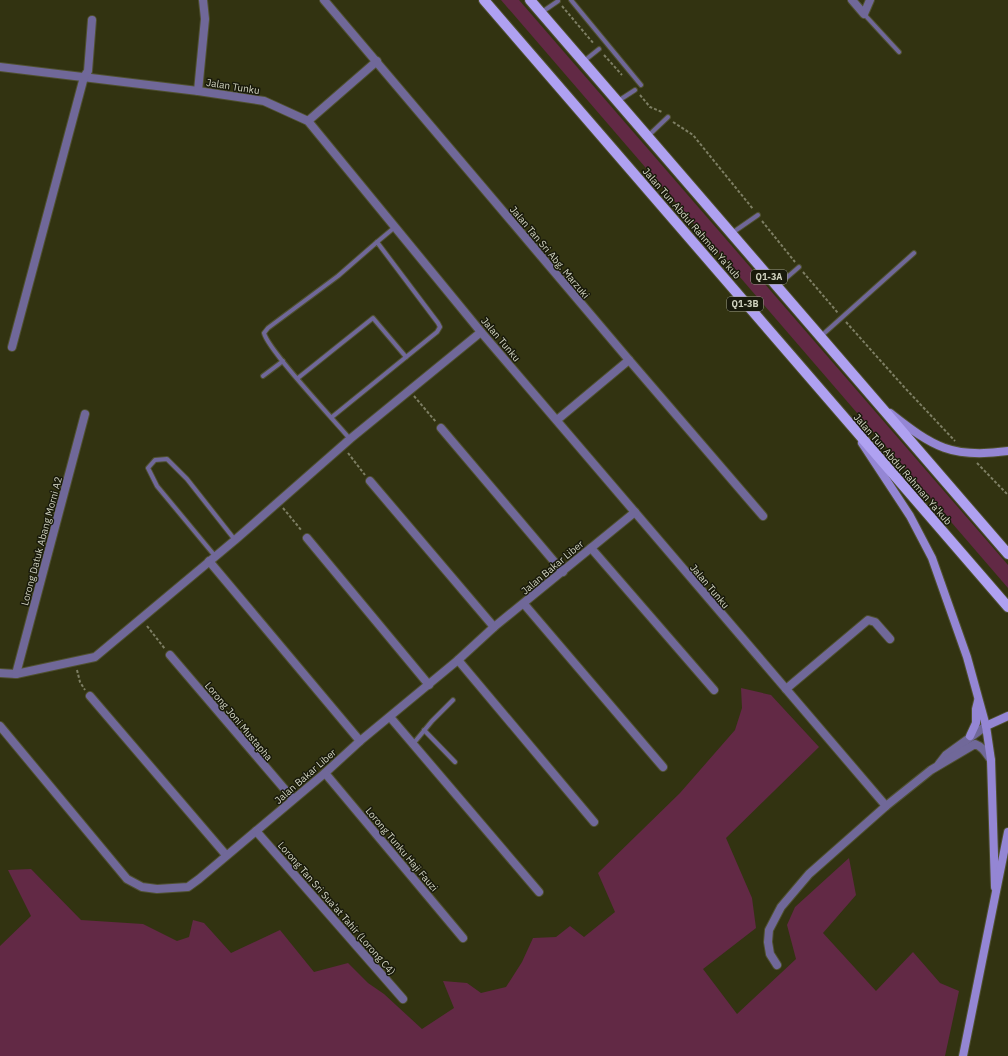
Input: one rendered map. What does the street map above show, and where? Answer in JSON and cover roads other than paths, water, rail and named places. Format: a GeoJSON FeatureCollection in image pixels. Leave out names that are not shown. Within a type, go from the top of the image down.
{"type":"FeatureCollection","features":[{"type":"Feature","properties":{"kind":"main road","name":"Jalan Tun Abdul Rahman Ya'kub"},"geometry":{"type":"LineString","coordinates":[[484,0],[1008,607]]}},
{"type":"Feature","properties":{"kind":"main road","name":"Q1-3A"},"geometry":{"type":"LineString","coordinates":[[530,0],[1008,554]]}},
{"type":"Feature","properties":{"kind":"street"},"geometry":{"type":"LineString","coordinates":[[198,91],[205,19],[203,0]]}},
{"type":"Feature","properties":{"kind":"street","name":"Jalan Tan Sri Abg. Marzuki"},"geometry":{"type":"LineString","coordinates":[[324,0],[763,516]]}},
{"type":"Feature","properties":{"kind":"street"},"geometry":{"type":"LineString","coordinates":[[852,0],[864,14],[870,0]]}},
{"type":"Feature","properties":{"kind":"street"},"geometry":{"type":"LineString","coordinates":[[12,347],[84,77],[88,71],[92,20]]}},
{"type":"Feature","properties":{"kind":"street"},"geometry":{"type":"LineString","coordinates":[[308,121],[377,62]]}},
{"type":"Feature","properties":{"kind":"street","name":"Jalan Tunku"},"geometry":{"type":"LineString","coordinates":[[0,67],[198,91],[264,102],[308,121],[481,332],[886,806]]}},
{"type":"Feature","properties":{"kind":"street"},"geometry":{"type":"LineString","coordinates":[[0,673],[16,674],[95,657],[236,540],[350,439],[481,332]]}},
{"type":"Feature","properties":{"kind":"street"},"geometry":{"type":"LineString","coordinates":[[557,420],[629,360]]}},
{"type":"Feature","properties":{"kind":"street"},"geometry":{"type":"LineString","coordinates":[[874,400],[918,435],[942,448],[968,454],[1008,451]]}},
{"type":"Feature","properties":{"kind":"street","name":"Lorong Datuk Abang Morni A2"},"geometry":{"type":"LineString","coordinates":[[16,674],[85,414]]}},
{"type":"Feature","properties":{"kind":"street"},"geometry":{"type":"LineString","coordinates":[[441,428],[563,572]]}},
{"type":"Feature","properties":{"kind":"street"},"geometry":{"type":"LineString","coordinates":[[853,429],[910,516],[932,558],[968,657],[978,701],[986,726],[991,760],[996,887]]}},
{"type":"Feature","properties":{"kind":"street"},"geometry":{"type":"LineString","coordinates":[[370,481],[494,627]]}},
{"type":"Feature","properties":{"kind":"street","name":"Jalan Bakar Liber"},"geometry":{"type":"LineString","coordinates":[[0,726],[128,879],[142,887],[157,889],[188,887],[325,773],[360,741],[429,685],[494,627],[563,572],[634,512]]}},
{"type":"Feature","properties":{"kind":"street"},"geometry":{"type":"LineString","coordinates":[[307,538],[429,685]]}},
{"type":"Feature","properties":{"kind":"street"},"geometry":{"type":"LineString","coordinates":[[592,548],[714,690]]}},
{"type":"Feature","properties":{"kind":"street"},"geometry":{"type":"LineString","coordinates":[[212,559],[360,741]]}},
{"type":"Feature","properties":{"kind":"street"},"geometry":{"type":"LineString","coordinates":[[524,604],[663,767]]}},
{"type":"Feature","properties":{"kind":"street"},"geometry":{"type":"LineString","coordinates":[[786,689],[868,620],[875,622],[890,639]]}},
{"type":"Feature","properties":{"kind":"street","name":"Lorong Joni Mustapha"},"geometry":{"type":"LineString","coordinates":[[170,655],[293,799]]}},
{"type":"Feature","properties":{"kind":"street"},"geometry":{"type":"LineString","coordinates":[[458,660],[594,822]]}},
{"type":"Feature","properties":{"kind":"street"},"geometry":{"type":"LineString","coordinates":[[90,696],[226,856]]}},
{"type":"Feature","properties":{"kind":"street"},"geometry":{"type":"LineString","coordinates":[[970,736],[976,723],[976,709],[978,701]]}},
{"type":"Feature","properties":{"kind":"street"},"geometry":{"type":"LineString","coordinates":[[937,766],[946,755],[970,736],[986,726],[1008,716]]}},
{"type":"Feature","properties":{"kind":"street"},"geometry":{"type":"LineString","coordinates":[[390,717],[538,892]]}},
{"type":"Feature","properties":{"kind":"street"},"geometry":{"type":"LineString","coordinates":[[778,965],[770,954],[768,942],[769,930],[781,906],[809,874],[886,806],[937,766],[975,744],[980,746],[991,760]]}},
{"type":"Feature","properties":{"kind":"street","name":"Lorong Tunku Haji Fauzi"},"geometry":{"type":"LineString","coordinates":[[325,773],[463,938]]}},
{"type":"Feature","properties":{"kind":"street","name":"Lorong Tan Sri Sua'at Tahir (Lorong C4)"},"geometry":{"type":"LineString","coordinates":[[256,831],[403,999]]}},
{"type":"Feature","properties":{"kind":"street"},"geometry":{"type":"LineString","coordinates":[[963,1056],[1008,832]]}},
{"type":"Feature","properties":{"kind":"lane"},"geometry":{"type":"LineString","coordinates":[[571,0],[641,85]]}},
{"type":"Feature","properties":{"kind":"lane"},"geometry":{"type":"LineString","coordinates":[[541,12],[558,1]]}},
{"type":"Feature","properties":{"kind":"lane"},"geometry":{"type":"LineString","coordinates":[[864,14],[899,52]]}},
{"type":"Feature","properties":{"kind":"lane"},"geometry":{"type":"LineString","coordinates":[[583,62],[599,49]]}},
{"type":"Feature","properties":{"kind":"lane"},"geometry":{"type":"LineString","coordinates":[[618,102],[635,90]]}},
{"type":"Feature","properties":{"kind":"lane"},"geometry":{"type":"LineString","coordinates":[[648,136],[668,117]]}},
{"type":"Feature","properties":{"kind":"lane"},"geometry":{"type":"LineString","coordinates":[[731,234],[758,215]]}},
{"type":"Feature","properties":{"kind":"lane"},"geometry":{"type":"LineString","coordinates":[[350,439],[265,339],[264,333],[268,328],[338,276],[395,227]]}},
{"type":"Feature","properties":{"kind":"lane"},"geometry":{"type":"LineString","coordinates":[[332,417],[437,332],[440,327],[438,322],[377,242]]}},
{"type":"Feature","properties":{"kind":"lane"},"geometry":{"type":"LineString","coordinates":[[820,337],[914,253]]}},
{"type":"Feature","properties":{"kind":"lane"},"geometry":{"type":"LineString","coordinates":[[776,286],[799,267]]}},
{"type":"Feature","properties":{"kind":"lane"},"geometry":{"type":"LineString","coordinates":[[298,378],[373,318],[406,357]]}},
{"type":"Feature","properties":{"kind":"lane"},"geometry":{"type":"LineString","coordinates":[[263,376],[283,361]]}},
{"type":"Feature","properties":{"kind":"lane"},"geometry":{"type":"LineString","coordinates":[[212,559],[157,486],[148,468],[155,460],[167,459],[187,479],[236,540]]}},
{"type":"Feature","properties":{"kind":"lane"},"geometry":{"type":"LineString","coordinates":[[413,744],[452,700]]}},
{"type":"Feature","properties":{"kind":"lane"},"geometry":{"type":"LineString","coordinates":[[424,730],[455,762]]}}]}
